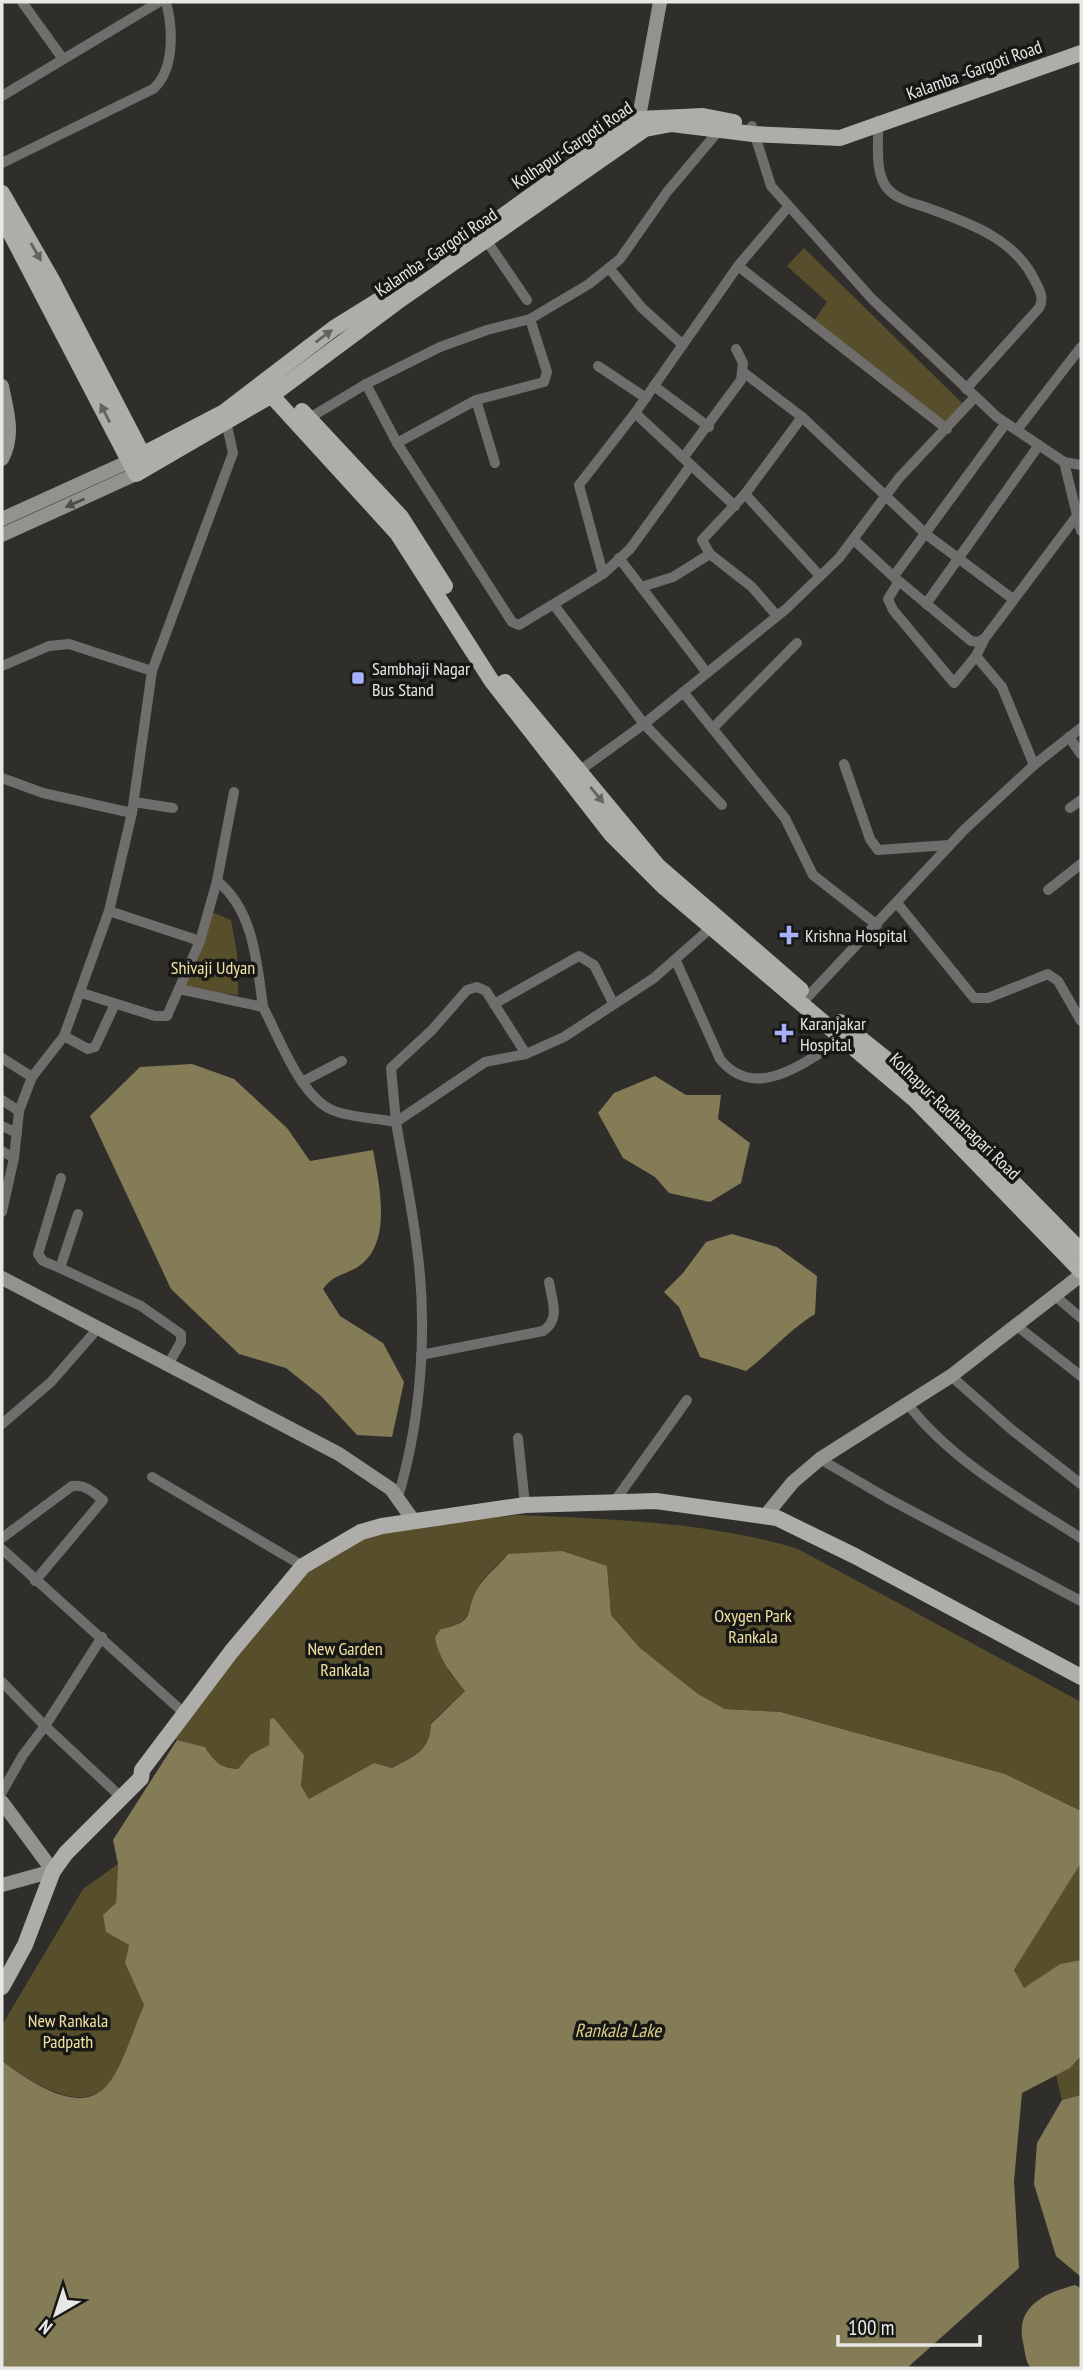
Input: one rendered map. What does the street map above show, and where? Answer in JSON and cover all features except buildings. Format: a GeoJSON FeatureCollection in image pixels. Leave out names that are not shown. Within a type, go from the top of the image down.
{"type":"FeatureCollection","features":[{"type":"Feature","properties":{"kind":"main road","name":"Kolhapur-Gargoti Road"},"geometry":{"type":"LineString","coordinates":[[270,386],[334,328],[484,236],[639,119],[703,116],[753,130],[846,129],[878,122],[1081,42]]}},
{"type":"Feature","properties":{"kind":"main road","name":"Kalamba -Gargoti Road"},"geometry":{"type":"LineString","coordinates":[[878,122],[1081,52]]}},
{"type":"Feature","properties":{"kind":"main road","name":"Kalamba -Gargoti Road"},"geometry":{"type":"LineString","coordinates":[[484,236],[652,127],[664,125],[753,130]]}},
{"type":"Feature","properties":{"kind":"main road"},"geometry":{"type":"LineString","coordinates":[[2,193],[52,280],[140,464]]}},
{"type":"Feature","properties":{"kind":"main road"},"geometry":{"type":"LineString","coordinates":[[2,217],[140,464]]}},
{"type":"Feature","properties":{"kind":"main road"},"geometry":{"type":"LineString","coordinates":[[140,464],[225,418],[270,386],[304,420],[397,533],[491,680],[573,776],[611,834],[650,874],[715,924],[805,1001],[916,1083],[1081,1251]]}},
{"type":"Feature","properties":{"kind":"main road","name":"Kolhapur-Radhanagari Road"},"geometry":{"type":"LineString","coordinates":[[715,924],[730,945],[805,1001],[915,1100],[1081,1273]]}},
{"type":"Feature","properties":{"kind":"main road"},"geometry":{"type":"LineString","coordinates":[[2,1987],[7,1968],[53,1871],[65,1853],[141,1778],[142,1770],[184,1713],[303,1566],[362,1532],[413,1520],[525,1505],[656,1501],[765,1516],[789,1523],[855,1556],[1081,1677]]}},
{"type":"Feature","properties":{"kind":"street"},"geometry":{"type":"LineString","coordinates":[[22,2],[63,59]]}},
{"type":"Feature","properties":{"kind":"street"},"geometry":{"type":"LineString","coordinates":[[2,96],[159,2]]}},
{"type":"Feature","properties":{"kind":"street"},"geometry":{"type":"LineString","coordinates":[[2,163],[153,89],[163,80],[168,70],[169,15],[166,2]]}},
{"type":"Feature","properties":{"kind":"street"},"geometry":{"type":"LineString","coordinates":[[635,136],[660,2]]}},
{"type":"Feature","properties":{"kind":"street"},"geometry":{"type":"LineString","coordinates":[[878,122],[880,168],[886,187],[900,198],[974,226],[1011,249],[1025,262],[1042,295],[1040,308],[966,389]]}},
{"type":"Feature","properties":{"kind":"street"},"geometry":{"type":"LineString","coordinates":[[304,420],[366,384],[440,347],[487,330],[530,320],[589,284],[620,259],[667,192],[721,128]]}},
{"type":"Feature","properties":{"kind":"street"},"geometry":{"type":"LineString","coordinates":[[753,130],[768,179],[788,207],[872,299],[1006,424],[1064,462],[1081,465]]}},
{"type":"Feature","properties":{"kind":"street"},"geometry":{"type":"LineString","coordinates":[[603,574],[579,485],[646,398],[738,266],[788,207]]}},
{"type":"Feature","properties":{"kind":"street"},"geometry":{"type":"LineString","coordinates":[[484,236],[527,300]]}},
{"type":"Feature","properties":{"kind":"street"},"geometry":{"type":"LineString","coordinates":[[738,266],[947,429]]}},
{"type":"Feature","properties":{"kind":"street"},"geometry":{"type":"LineString","coordinates":[[609,268],[642,308],[683,345]]}},
{"type":"Feature","properties":{"kind":"street"},"geometry":{"type":"LineString","coordinates":[[397,443],[476,400],[544,382],[547,378],[530,320]]}},
{"type":"Feature","properties":{"kind":"street"},"geometry":{"type":"LineString","coordinates":[[1017,430],[1081,347]]}},
{"type":"Feature","properties":{"kind":"street"},"geometry":{"type":"LineString","coordinates":[[736,349],[743,372],[802,417],[887,494],[927,535],[1013,599]]}},
{"type":"Feature","properties":{"kind":"street"},"geometry":{"type":"LineString","coordinates":[[598,366],[646,398]]}},
{"type":"Feature","properties":{"kind":"street"},"geometry":{"type":"LineString","coordinates":[[366,384],[397,443],[512,622],[519,625],[603,574],[619,558],[657,513],[743,372]]}},
{"type":"Feature","properties":{"kind":"street"},"geometry":{"type":"LineString","coordinates":[[2,386],[10,444],[2,459]]}},
{"type":"Feature","properties":{"kind":"street"},"geometry":{"type":"LineString","coordinates":[[654,386],[709,426]]}},
{"type":"Feature","properties":{"kind":"street"},"geometry":{"type":"LineString","coordinates":[[573,776],[707,673],[777,616],[820,576],[854,540],[887,494],[975,397]]}},
{"type":"Feature","properties":{"kind":"street"},"geometry":{"type":"LineString","coordinates":[[476,400],[495,463]]}},
{"type":"Feature","properties":{"kind":"street"},"geometry":{"type":"LineString","coordinates":[[635,413],[735,506]]}},
{"type":"Feature","properties":{"kind":"street"},"geometry":{"type":"LineString","coordinates":[[777,616],[752,587],[710,554],[702,540],[745,494],[802,417]]}},
{"type":"Feature","properties":{"kind":"street"},"geometry":{"type":"LineString","coordinates":[[2,1212],[14,1158],[19,1111],[32,1077],[64,1037],[82,993],[109,911],[134,802],[152,671],[233,453],[225,418]]}},
{"type":"Feature","properties":{"kind":"street"},"geometry":{"type":"LineString","coordinates":[[1006,424],[927,535],[890,593],[889,605],[954,683],[976,656],[985,638],[1013,599],[1076,517]]}},
{"type":"Feature","properties":{"kind":"street"},"geometry":{"type":"LineString","coordinates":[[926,604],[1039,445]]}},
{"type":"Feature","properties":{"kind":"street"},"geometry":{"type":"LineString","coordinates":[[1064,462],[1081,531]]}},
{"type":"Feature","properties":{"kind":"street"},"geometry":{"type":"LineString","coordinates":[[2,519],[140,464]]}},
{"type":"Feature","properties":{"kind":"street"},"geometry":{"type":"LineString","coordinates":[[2,535],[140,464]]}},
{"type":"Feature","properties":{"kind":"street"},"geometry":{"type":"LineString","coordinates":[[745,494],[820,576]]}},
{"type":"Feature","properties":{"kind":"street"},"geometry":{"type":"LineString","coordinates":[[854,540],[971,641],[979,642],[985,638]]}},
{"type":"Feature","properties":{"kind":"street"},"geometry":{"type":"LineString","coordinates":[[641,587],[673,578],[710,554]]}},
{"type":"Feature","properties":{"kind":"street"},"geometry":{"type":"LineString","coordinates":[[619,558],[707,673]]}},
{"type":"Feature","properties":{"kind":"street"},"geometry":{"type":"LineString","coordinates":[[554,605],[644,724],[722,805]]}},
{"type":"Feature","properties":{"kind":"street"},"geometry":{"type":"LineString","coordinates":[[2,666],[49,646],[69,643],[152,671]]}},
{"type":"Feature","properties":{"kind":"street"},"geometry":{"type":"LineString","coordinates":[[713,728],[797,643]]}},
{"type":"Feature","properties":{"kind":"street"},"geometry":{"type":"LineString","coordinates":[[976,656],[1002,687],[1034,765]]}},
{"type":"Feature","properties":{"kind":"street"},"geometry":{"type":"LineString","coordinates":[[683,692],[785,818],[813,875],[877,925]]}},
{"type":"Feature","properties":{"kind":"street"},"geometry":{"type":"LineString","coordinates":[[805,1001],[949,845],[1034,765],[1081,728]]}},
{"type":"Feature","properties":{"kind":"street"},"geometry":{"type":"LineString","coordinates":[[1069,737],[1081,754]]}},
{"type":"Feature","properties":{"kind":"street"},"geometry":{"type":"LineString","coordinates":[[844,764],[870,839],[878,850],[949,845]]}},
{"type":"Feature","properties":{"kind":"street"},"geometry":{"type":"LineString","coordinates":[[2,778],[43,793],[132,813]]}},
{"type":"Feature","properties":{"kind":"street"},"geometry":{"type":"LineString","coordinates":[[82,993],[155,1016],[167,1016],[200,942],[217,881],[234,792]]}},
{"type":"Feature","properties":{"kind":"street"},"geometry":{"type":"LineString","coordinates":[[1070,808],[1081,800]]}},
{"type":"Feature","properties":{"kind":"street"},"geometry":{"type":"LineString","coordinates":[[134,802],[173,808]]}},
{"type":"Feature","properties":{"kind":"street"},"geometry":{"type":"LineString","coordinates":[[1048,890],[1081,864]]}},
{"type":"Feature","properties":{"kind":"street"},"geometry":{"type":"LineString","coordinates":[[217,881],[232,893],[251,938],[263,1007],[302,1082],[315,1098],[335,1111],[397,1122],[485,1062],[526,1055],[564,1037],[676,961],[715,924]]}},
{"type":"Feature","properties":{"kind":"street"},"geometry":{"type":"LineString","coordinates":[[897,903],[974,998],[988,998],[1048,974],[1058,981],[1077,1003],[1081,1021]]}},
{"type":"Feature","properties":{"kind":"street"},"geometry":{"type":"LineString","coordinates":[[109,911],[200,942]]}},
{"type":"Feature","properties":{"kind":"street"},"geometry":{"type":"LineString","coordinates":[[495,1004],[579,956],[594,965],[613,1003]]}},
{"type":"Feature","properties":{"kind":"street"},"geometry":{"type":"LineString","coordinates":[[676,961],[720,1059],[728,1069],[752,1079],[773,1078],[844,1038]]}},
{"type":"Feature","properties":{"kind":"street"},"geometry":{"type":"LineString","coordinates":[[397,1497],[407,1468],[421,1355],[418,1250],[391,1068],[395,1061],[424,1039],[467,990],[477,987],[486,991],[526,1055]]}},
{"type":"Feature","properties":{"kind":"street"},"geometry":{"type":"LineString","coordinates":[[178,989],[263,1007]]}},
{"type":"Feature","properties":{"kind":"street"},"geometry":{"type":"LineString","coordinates":[[64,1037],[88,1049],[96,1047],[116,1004]]}},
{"type":"Feature","properties":{"kind":"street"},"geometry":{"type":"LineString","coordinates":[[2,1058],[32,1077]]}},
{"type":"Feature","properties":{"kind":"street"},"geometry":{"type":"LineString","coordinates":[[302,1082],[342,1060]]}},
{"type":"Feature","properties":{"kind":"street"},"geometry":{"type":"LineString","coordinates":[[2,1100],[19,1111]]}},
{"type":"Feature","properties":{"kind":"street"},"geometry":{"type":"LineString","coordinates":[[2,1126],[17,1133]]}},
{"type":"Feature","properties":{"kind":"street"},"geometry":{"type":"LineString","coordinates":[[2,1151],[14,1158]]}},
{"type":"Feature","properties":{"kind":"street"},"geometry":{"type":"LineString","coordinates":[[61,1178],[38,1254],[43,1261],[141,1306],[181,1334],[181,1342],[169,1363]]}},
{"type":"Feature","properties":{"kind":"street"},"geometry":{"type":"LineString","coordinates":[[60,1268],[78,1214]]}},
{"type":"Feature","properties":{"kind":"street"},"geometry":{"type":"LineString","coordinates":[[765,1516],[793,1482],[820,1459],[951,1376],[1081,1273]]}},
{"type":"Feature","properties":{"kind":"street"},"geometry":{"type":"LineString","coordinates":[[2,1278],[339,1454],[391,1489],[413,1520]]}},
{"type":"Feature","properties":{"kind":"street"},"geometry":{"type":"LineString","coordinates":[[421,1355],[543,1331],[552,1325],[555,1318],[549,1282]]}},
{"type":"Feature","properties":{"kind":"street"},"geometry":{"type":"LineString","coordinates":[[1054,1295],[1081,1318]]}},
{"type":"Feature","properties":{"kind":"street"},"geometry":{"type":"LineString","coordinates":[[1017,1326],[1081,1376]]}},
{"type":"Feature","properties":{"kind":"street"},"geometry":{"type":"LineString","coordinates":[[2,1424],[51,1382],[99,1327]]}},
{"type":"Feature","properties":{"kind":"street"},"geometry":{"type":"LineString","coordinates":[[951,1376],[1012,1430],[1081,1483]]}},
{"type":"Feature","properties":{"kind":"street"},"geometry":{"type":"LineString","coordinates":[[614,1502],[687,1400]]}},
{"type":"Feature","properties":{"kind":"street"},"geometry":{"type":"LineString","coordinates":[[907,1403],[935,1437],[1019,1498],[1081,1538]]}},
{"type":"Feature","properties":{"kind":"street"},"geometry":{"type":"LineString","coordinates":[[518,1438],[525,1505]]}},
{"type":"Feature","properties":{"kind":"street"},"geometry":{"type":"LineString","coordinates":[[820,1459],[887,1498],[1081,1601]]}},
{"type":"Feature","properties":{"kind":"street"},"geometry":{"type":"LineString","coordinates":[[152,1477],[303,1566]]}},
{"type":"Feature","properties":{"kind":"street"},"geometry":{"type":"LineString","coordinates":[[2,1538],[72,1486],[79,1485],[91,1490],[103,1500],[35,1581]]}},
{"type":"Feature","properties":{"kind":"street"},"geometry":{"type":"LineString","coordinates":[[2,1549],[184,1713]]}},
{"type":"Feature","properties":{"kind":"street"},"geometry":{"type":"LineString","coordinates":[[2,1792],[23,1755],[45,1726],[102,1637]]}},
{"type":"Feature","properties":{"kind":"street"},"geometry":{"type":"LineString","coordinates":[[2,1682],[122,1798]]}},
{"type":"Feature","properties":{"kind":"street"},"geometry":{"type":"LineString","coordinates":[[2,1802],[53,1871],[2,1885]]}},
{"type":"Feature","properties":{"kind":"green space"},"geometry":{"type":"Polygon","coordinates":[[[804,248],[963,404],[946,424],[814,321],[827,302],[787,266],[804,248]]]}},
{"type":"Feature","properties":{"kind":"green space","name":"Shivaji Udyan"},"geometry":{"type":"Polygon","coordinates":[[[209,911],[231,920],[237,954],[238,995],[179,989],[209,911]]]}},
{"type":"Feature","properties":{"kind":"green space"},"geometry":{"type":"Polygon","coordinates":[[[517,1515],[623,1520],[695,1527],[798,1549],[1081,1702],[1081,1811],[1005,1774],[782,1712],[725,1709],[698,1694],[640,1648],[611,1615],[607,1566],[508,1554],[481,1584],[464,1619],[441,1629],[449,1672],[465,1691],[431,1723],[428,1740],[419,1752],[407,1760],[391,1768],[374,1763],[309,1799],[301,1786],[304,1755],[274,1718],[269,1745],[238,1769],[228,1769],[214,1760],[205,1747],[177,1740],[169,1734],[303,1566],[361,1532],[517,1515]]]}},
{"type":"Feature","properties":{"kind":"green space"},"geometry":{"type":"Polygon","coordinates":[[[1081,1863],[1081,1960],[1060,1964],[1024,1989],[1014,1970],[1081,1863]]]}},
{"type":"Feature","properties":{"kind":"green space","name":"New Rankala Padpath"},"geometry":{"type":"Polygon","coordinates":[[[118,1864],[116,1903],[103,1915],[107,1932],[129,1945],[125,1963],[144,2005],[123,2057],[108,2084],[97,2093],[83,2097],[69,2096],[39,2085],[2,2061],[2,2025],[83,1889],[118,1864]]]}},
{"type":"Feature","properties":{"kind":"green space"},"geometry":{"type":"Polygon","coordinates":[[[1081,2056],[1081,2095],[1062,2100],[1056,2075],[1070,2068],[1081,2056]]]}},
{"type":"Feature","properties":{"kind":"water"},"geometry":{"type":"Polygon","coordinates":[[[192,1064],[234,1079],[287,1128],[310,1161],[373,1150],[381,1212],[376,1243],[370,1256],[359,1266],[336,1277],[323,1289],[340,1316],[383,1343],[404,1382],[392,1437],[357,1435],[321,1396],[286,1368],[239,1354],[171,1289],[90,1116],[140,1067],[192,1064]]]}},
{"type":"Feature","properties":{"kind":"water"},"geometry":{"type":"Polygon","coordinates":[[[655,1076],[686,1095],[721,1095],[718,1119],[750,1143],[741,1183],[710,1202],[669,1193],[655,1177],[623,1158],[598,1113],[614,1093],[655,1076]]]}},
{"type":"Feature","properties":{"kind":"water"},"geometry":{"type":"Polygon","coordinates":[[[732,1234],[777,1247],[817,1276],[815,1314],[746,1371],[700,1357],[679,1307],[664,1292],[683,1273],[706,1242],[732,1234]]]}},
{"type":"Feature","properties":{"kind":"water","name":"Rankala Lake"},"geometry":{"type":"Polygon","coordinates":[[[562,1551],[607,1566],[611,1615],[640,1648],[698,1694],[725,1709],[781,1712],[1005,1774],[1081,1811],[1081,1863],[1014,1970],[1024,1988],[1060,1964],[1081,1960],[1081,2056],[1070,2068],[1022,2093],[1014,2181],[1019,2268],[907,2368],[2,2368],[2,2061],[54,2092],[83,2098],[96,2094],[108,2084],[119,2067],[144,2005],[125,1963],[129,1945],[106,1932],[103,1915],[116,1903],[118,1864],[113,1840],[177,1740],[205,1747],[218,1763],[238,1769],[250,1755],[269,1745],[270,1719],[274,1718],[304,1755],[301,1786],[309,1799],[374,1763],[392,1768],[424,1747],[431,1724],[465,1691],[439,1652],[435,1637],[441,1629],[461,1623],[465,1619],[478,1588],[508,1554],[562,1551]]]}},
{"type":"Feature","properties":{"kind":"water"},"geometry":{"type":"Polygon","coordinates":[[[1081,2095],[1081,2277],[1056,2256],[1034,2184],[1037,2143],[1062,2100],[1081,2095]]]}},
{"type":"Feature","properties":{"kind":"water"},"geometry":{"type":"Polygon","coordinates":[[[1075,2285],[1081,2288],[1081,2368],[1031,2368],[1025,2356],[1022,2330],[1028,2310],[1043,2297],[1075,2285]]]}},
{"type":"Feature","properties":{"kind":"place","name":"Sambhaji Nagar Bus Stand"},"geometry":{"type":"Point","coordinates":[358,678]}},
{"type":"Feature","properties":{"kind":"place","name":"Krishna Hospital"},"geometry":{"type":"Point","coordinates":[789,935]}},
{"type":"Feature","properties":{"kind":"place","name":"Karanjakar Hospital"},"geometry":{"type":"Point","coordinates":[784,1033]}},
{"type":"Feature","properties":{"kind":"park label","name":"Oxygen Park Rankala"},"geometry":{"type":"Point","coordinates":[753,1625]}},
{"type":"Feature","properties":{"kind":"park label","name":"New Garden Rankala"},"geometry":{"type":"Point","coordinates":[345,1658]}}]}
